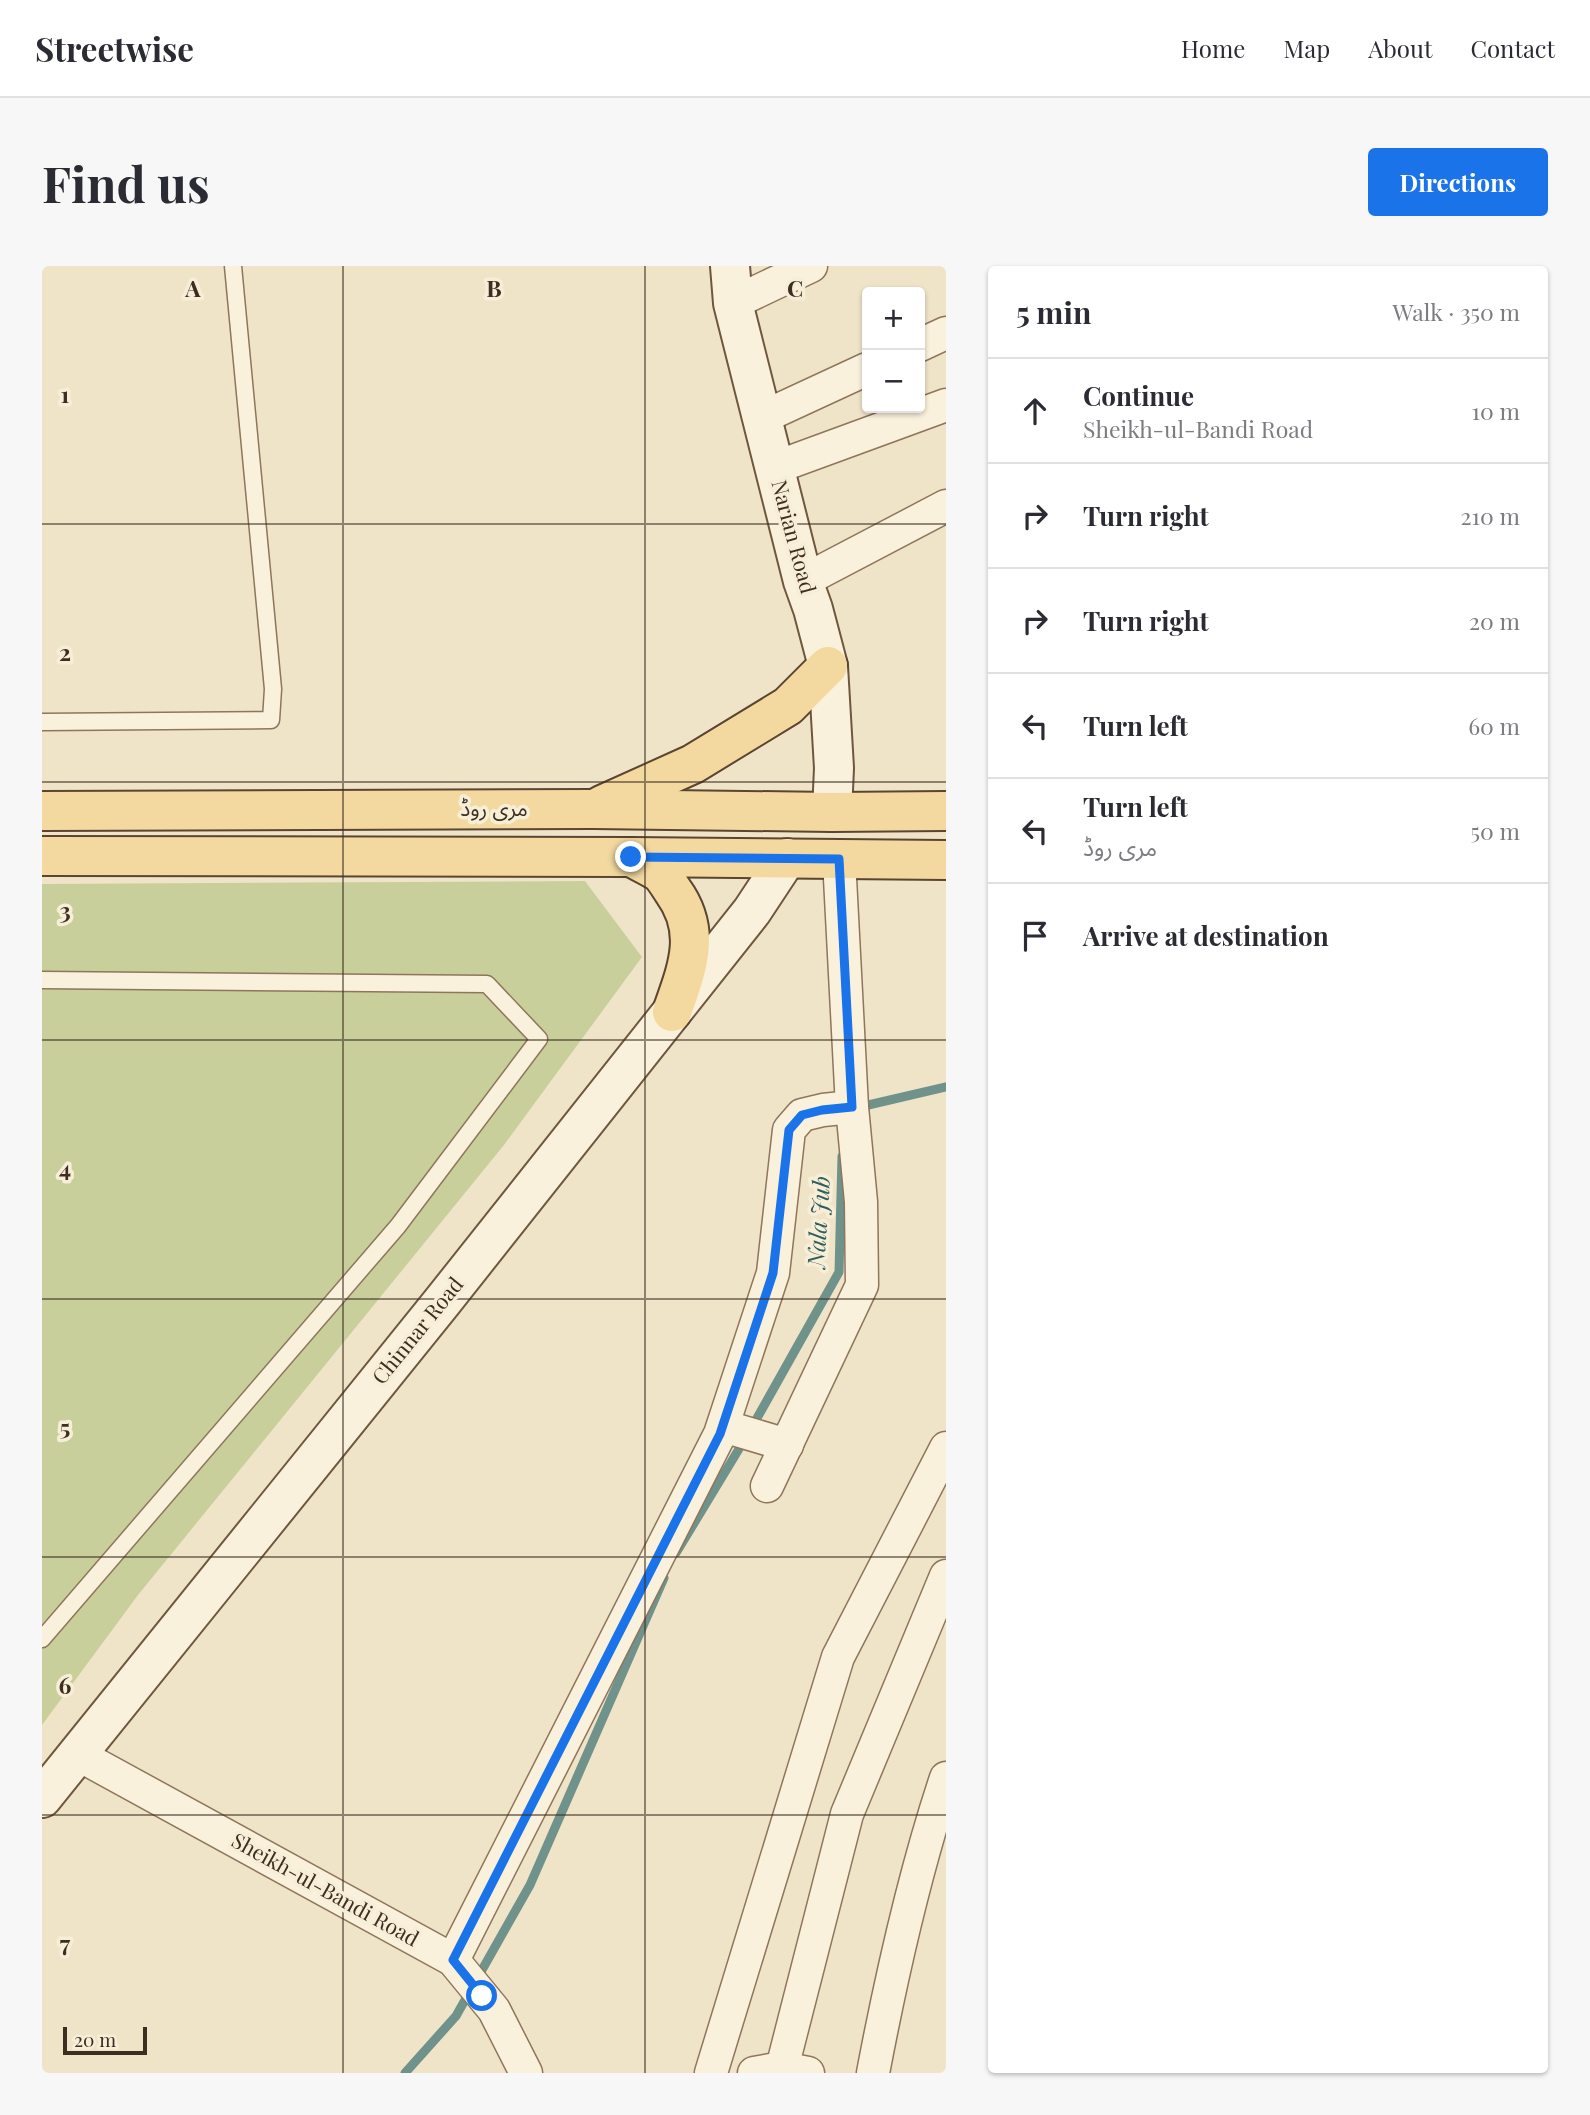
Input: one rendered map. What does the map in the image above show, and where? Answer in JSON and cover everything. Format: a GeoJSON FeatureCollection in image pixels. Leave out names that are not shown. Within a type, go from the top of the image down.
{"type":"FeatureCollection","features":[{"type":"Feature","properties":{"kind":"main road","name":"Narian Road"},"geometry":{"type":"LineString","coordinates":[[732,284],[761,418],[828,666],[834,768],[832,812]]}},
{"type":"Feature","properties":{"kind":"main road"},"geometry":{"type":"LineString","coordinates":[[593,809],[693,764],[788,706],[828,666]]}},
{"type":"Feature","properties":{"kind":"main road","name":"مری روڈ"},"geometry":{"type":"LineString","coordinates":[[42,811],[946,811]]}},
{"type":"Feature","properties":{"kind":"main road"},"geometry":{"type":"LineString","coordinates":[[42,856],[946,860]]}},
{"type":"Feature","properties":{"kind":"main road"},"geometry":{"type":"LineString","coordinates":[[631,857],[661,874],[678,898],[688,923],[691,949],[686,973],[672,1012]]}},
{"type":"Feature","properties":{"kind":"main road","name":"Chinnar Road"},"geometry":{"type":"LineString","coordinates":[[42,1798],[672,1012],[752,911],[787,858]]}},
{"type":"Feature","properties":{"kind":"street"},"geometry":{"type":"LineString","coordinates":[[732,284],[811,266]]}},
{"type":"Feature","properties":{"kind":"street"},"geometry":{"type":"LineString","coordinates":[[925,343],[946,333]]}},
{"type":"Feature","properties":{"kind":"street"},"geometry":{"type":"LineString","coordinates":[[761,418],[862,371]]}},
{"type":"Feature","properties":{"kind":"street"},"geometry":{"type":"LineString","coordinates":[[774,468],[946,405]]}},
{"type":"Feature","properties":{"kind":"street"},"geometry":{"type":"LineString","coordinates":[[803,581],[946,506]]}},
{"type":"Feature","properties":{"kind":"street"},"geometry":{"type":"LineString","coordinates":[[466,1977],[751,1435],[862,1284],[862,1202],[852,1107],[839,859]]}},
{"type":"Feature","properties":{"kind":"street"},"geometry":{"type":"LineString","coordinates":[[767,1486],[751,1435],[789,1130],[802,1115],[852,1107]]}},
{"type":"Feature","properties":{"kind":"street"},"geometry":{"type":"LineString","coordinates":[[711,2073],[838,1657],[946,1448]]}},
{"type":"Feature","properties":{"kind":"street"},"geometry":{"type":"LineString","coordinates":[[782,2072],[847,1814],[946,1576]]}},
{"type":"Feature","properties":{"kind":"street","name":"Sheikh-ul-Bandi Road"},"geometry":{"type":"LineString","coordinates":[[77,1754],[466,1977],[494,2010],[527,2073]]}},
{"type":"Feature","properties":{"kind":"street"},"geometry":{"type":"LineString","coordinates":[[873,2073],[890,1981],[928,1831],[946,1778]]}},
{"type":"Feature","properties":{"kind":"lane"},"geometry":{"type":"LineString","coordinates":[[42,722],[271,720],[273,689],[233,266]]}},
{"type":"Feature","properties":{"kind":"lane"},"geometry":{"type":"LineString","coordinates":[[42,980],[486,984],[539,1039],[398,1226],[42,1639]]}},
{"type":"Feature","properties":{"kind":"green space"},"geometry":{"type":"Polygon","coordinates":[[[585,881],[642,957],[504,1145],[138,1595],[42,1725],[42,884],[585,881]]]}},
{"type":"Feature","properties":{"kind":"waterway","name":"Nala Jub"},"geometry":{"type":"LineString","coordinates":[[861,1112],[864,1106],[946,1087]]}},
{"type":"Feature","properties":{"kind":"waterway","name":"Nala Jub"},"geometry":{"type":"LineString","coordinates":[[752,1427],[839,1272],[842,1156]]}},
{"type":"Feature","properties":{"kind":"waterway","name":"Nala Jub"},"geometry":{"type":"LineString","coordinates":[[676,1553],[745,1439]]}},
{"type":"Feature","properties":{"kind":"waterway","name":"Nala Jub"},"geometry":{"type":"LineString","coordinates":[[405,2073],[456,2016],[530,1885],[664,1578]]}},
{"type":"Feature","properties":{"kind":"route"},"geometry":{"type":"LineString","coordinates":[[482,1996],[453,1960],[720,1434],[773,1273],[789,1130],[802,1115],[852,1107],[839,859],[631,857]]}}]}
